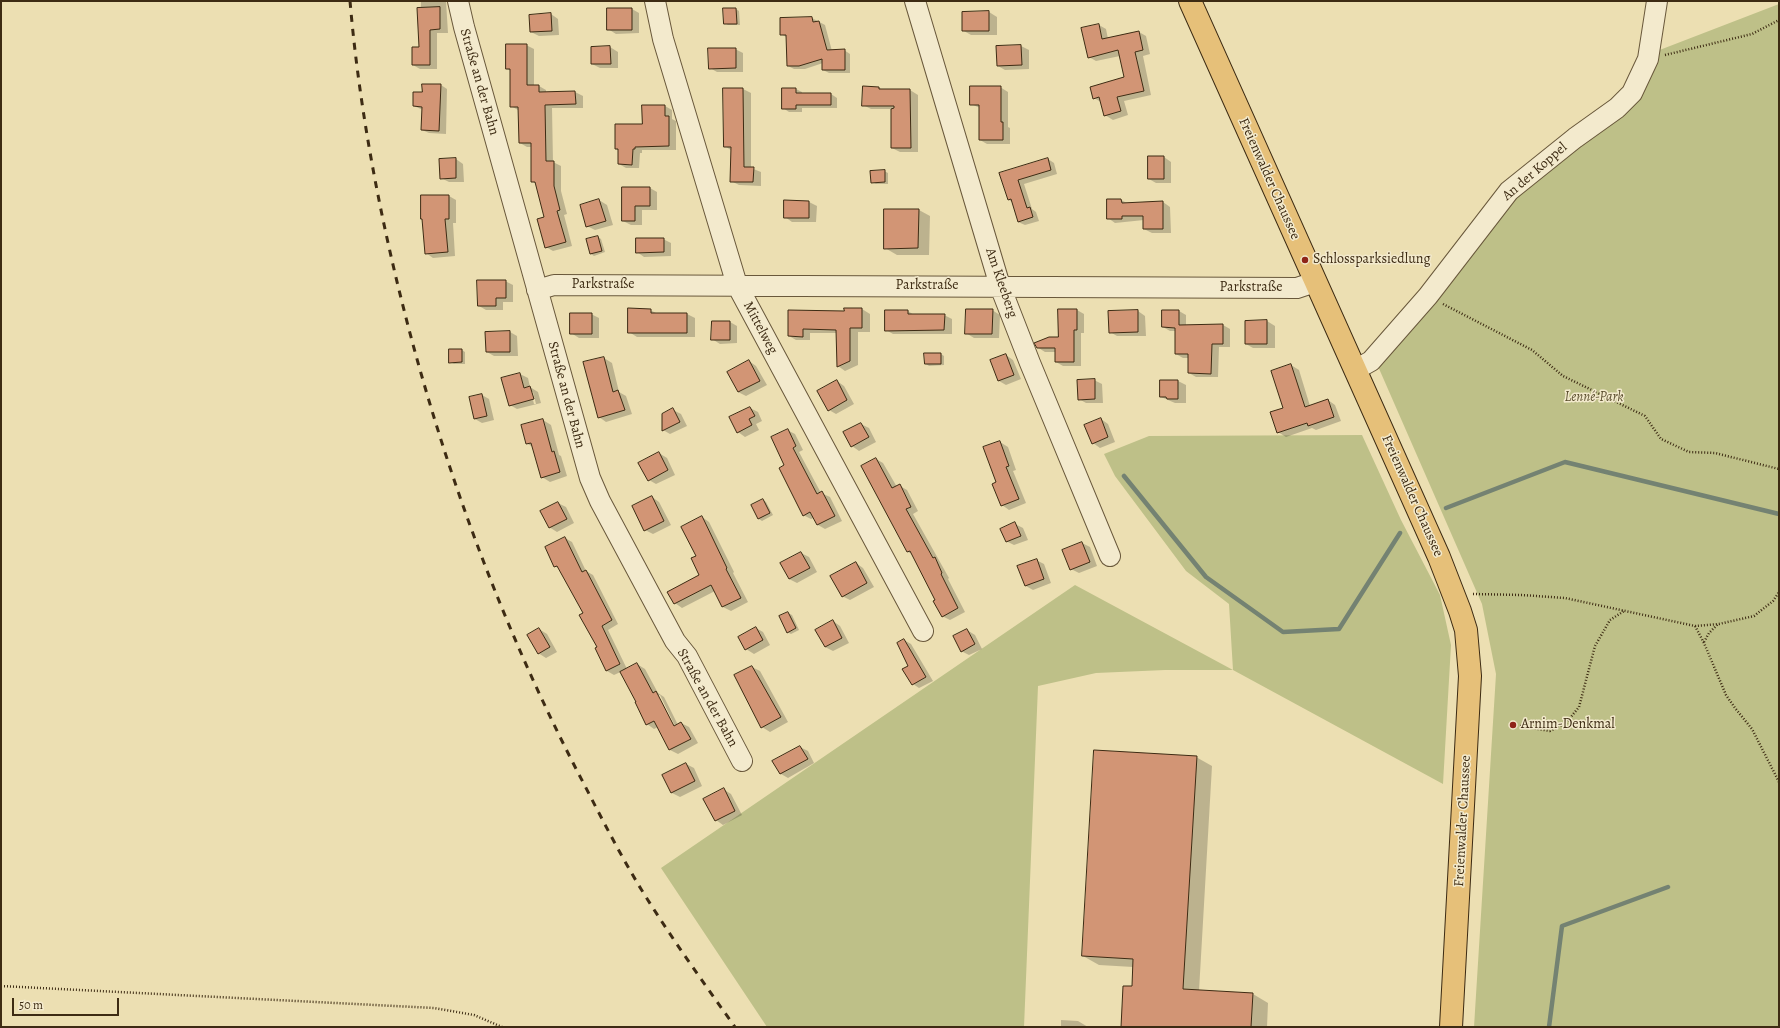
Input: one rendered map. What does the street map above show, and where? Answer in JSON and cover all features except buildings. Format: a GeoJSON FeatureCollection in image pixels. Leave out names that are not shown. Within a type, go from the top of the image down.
{"type":"FeatureCollection","features":[{"type":"Feature","properties":{"kind":"main road","name":"Freienwalder Chaussee"},"geometry":{"type":"LineString","coordinates":[[1190,1],[1315,282],[1420,512],[1460,611],[1466,630],[1470,676],[1451,1027]]}},
{"type":"Feature","properties":{"kind":"street","name":"Straße an der Bahn"},"geometry":{"type":"LineString","coordinates":[[458,1],[584,460],[600,501],[675,641],[687,656],[742,761]]}},
{"type":"Feature","properties":{"kind":"street","name":"Mittelweg"},"geometry":{"type":"LineString","coordinates":[[655,1],[663,39],[737,285],[923,631]]}},
{"type":"Feature","properties":{"kind":"street","name":"Am Kleeberg"},"geometry":{"type":"LineString","coordinates":[[915,1],[1000,286],[1030,364],[1110,556]]}},
{"type":"Feature","properties":{"kind":"street","name":"An der Koppel"},"geometry":{"type":"LineString","coordinates":[[1355,370],[1370,362],[1428,296],[1509,191],[1575,138],[1617,108],[1632,93],[1648,59],[1657,1]]}},
{"type":"Feature","properties":{"kind":"street","name":"Parkstraße"},"geometry":{"type":"LineString","coordinates":[[537,290],[554,285],[1299,288],[1315,282]]}},
{"type":"Feature","properties":{"kind":"path"},"geometry":{"type":"LineString","coordinates":[[1648,59],[1752,34],[1779,20]]}},
{"type":"Feature","properties":{"kind":"path"},"geometry":{"type":"LineString","coordinates":[[1428,296],[1532,350],[1563,376],[1645,416],[1661,438],[1689,452],[1715,453],[1779,469]]}},
{"type":"Feature","properties":{"kind":"path"},"geometry":{"type":"LineString","coordinates":[[1473,594],[1565,598],[1695,626],[1718,624],[1754,616],[1773,601],[1779,592]]}},
{"type":"Feature","properties":{"kind":"path"},"geometry":{"type":"LineString","coordinates":[[1520,726],[1550,731],[1566,723],[1579,707],[1595,646],[1610,620],[1624,611]]}},
{"type":"Feature","properties":{"kind":"path"},"geometry":{"type":"LineString","coordinates":[[1704,643],[1709,633],[1718,624]]}},
{"type":"Feature","properties":{"kind":"path"},"geometry":{"type":"LineString","coordinates":[[1695,626],[1726,694],[1752,729],[1779,782]]}},
{"type":"Feature","properties":{"kind":"path"},"geometry":{"type":"LineString","coordinates":[[1,986],[434,1008],[474,1015],[502,1027]]}},
{"type":"Feature","properties":{"kind":"green space","name":"Lenné-Park"},"geometry":{"type":"Polygon","coordinates":[[[1779,4],[1779,1027],[1474,1027],[1496,674],[1482,604],[1377,364],[1505,181],[1554,142],[1582,142],[1657,51],[1779,4]]]}},
{"type":"Feature","properties":{"kind":"green space"},"geometry":{"type":"Polygon","coordinates":[[[1362,435],[1401,520],[1440,595],[1451,645],[1443,784],[1233,670],[1229,604],[1186,571],[1115,476],[1104,454],[1149,436],[1362,435]]]}},
{"type":"Feature","properties":{"kind":"green space"},"geometry":{"type":"Polygon","coordinates":[[[1075,585],[1233,670],[1165,670],[1096,673],[1038,686],[1024,1027],[767,1027],[661,868],[1075,585]]]}},
{"type":"Feature","properties":{"kind":"waterway"},"geometry":{"type":"LineString","coordinates":[[1446,508],[1565,462],[1779,514]]}},
{"type":"Feature","properties":{"kind":"waterway"},"geometry":{"type":"LineString","coordinates":[[1124,476],[1206,577],[1283,632],[1339,629],[1400,533]]}},
{"type":"Feature","properties":{"kind":"waterway"},"geometry":{"type":"LineString","coordinates":[[1549,1027],[1562,926],[1668,887]]}},
{"type":"Feature","properties":{"kind":"railway"},"geometry":{"type":"LineString","coordinates":[[350,1],[359,80],[371,159],[396,276],[405,314],[440,436],[481,555],[529,672],[556,729],[612,838],[626,864],[663,924],[735,1027]]}},
{"type":"Feature","properties":{"kind":"place","name":"Schlossparksiedlung"},"geometry":{"type":"Point","coordinates":[1305,260]}},
{"type":"Feature","properties":{"kind":"place","name":"Arnim-Denkmal"},"geometry":{"type":"Point","coordinates":[1513,725]}}]}
